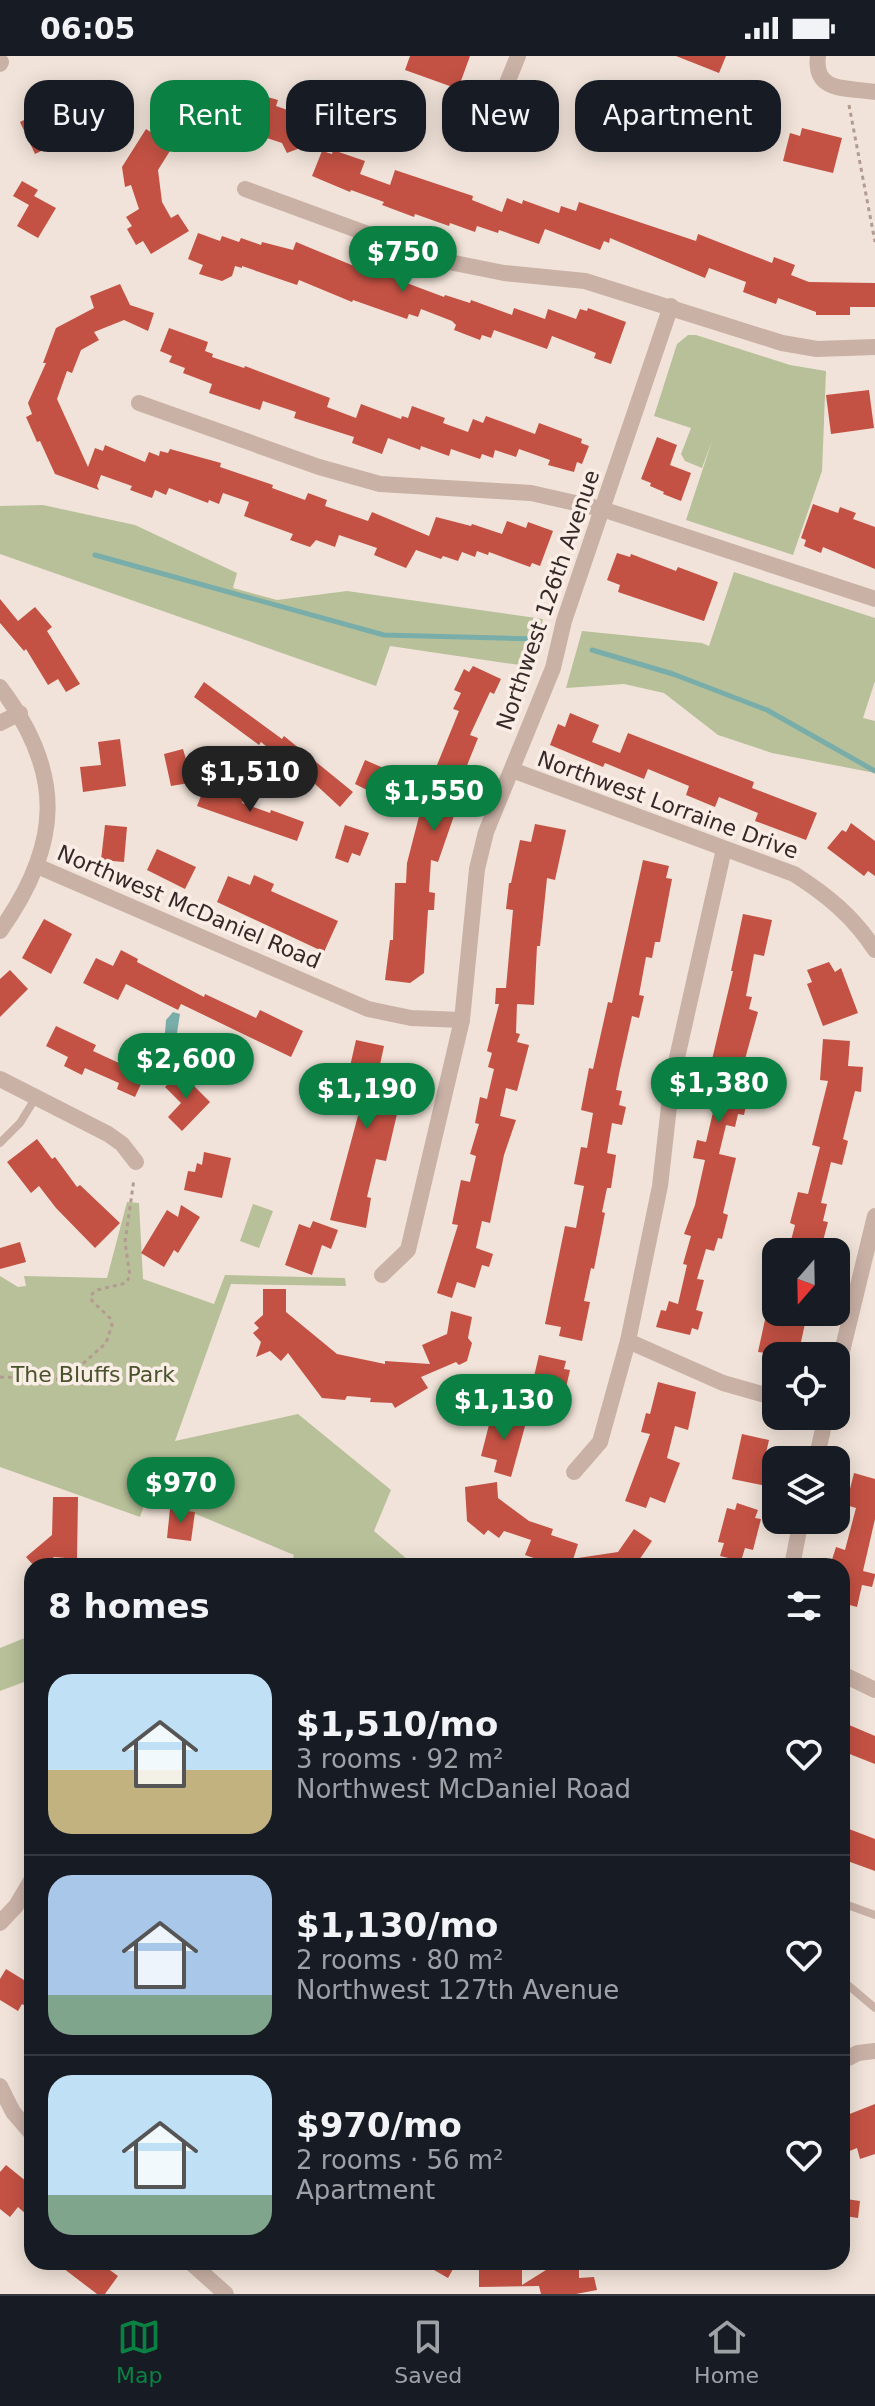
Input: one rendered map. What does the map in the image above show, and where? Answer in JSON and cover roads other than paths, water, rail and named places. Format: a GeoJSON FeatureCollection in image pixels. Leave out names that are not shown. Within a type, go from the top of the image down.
{"type":"FeatureCollection","features":[{"type":"Feature","properties":{"kind":"street"},"geometry":{"type":"LineString","coordinates":[[508,80],[518,56]]}},
{"type":"Feature","properties":{"kind":"street"},"geometry":{"type":"LineString","coordinates":[[818,56],[817,70],[821,79],[831,85],[875,92]]}},
{"type":"Feature","properties":{"kind":"street"},"geometry":{"type":"LineString","coordinates":[[245,189],[439,260],[504,273],[585,281],[782,343],[817,349],[875,347]]}},
{"type":"Feature","properties":{"kind":"street","name":"Northwest 126th Avenue"},"geometry":{"type":"LineString","coordinates":[[382,1275],[408,1250],[462,1020],[477,869],[486,832],[553,668],[564,621],[671,306]]}},
{"type":"Feature","properties":{"kind":"street"},"geometry":{"type":"LineString","coordinates":[[139,403],[319,467],[380,484],[531,493],[602,509],[875,599]]}},
{"type":"Feature","properties":{"kind":"street","name":"Northwest McDaniel Road"},"geometry":{"type":"LineString","coordinates":[[0,687],[20,713],[48,785],[48,827],[37,866],[368,1009],[411,1018],[462,1020]]}},
{"type":"Feature","properties":{"kind":"street"},"geometry":{"type":"LineString","coordinates":[[0,723],[20,713]]}},
{"type":"Feature","properties":{"kind":"street","name":"Northwest Lorraine Drive"},"geometry":{"type":"LineString","coordinates":[[512,770],[794,874],[826,894],[861,927],[875,950]]}},
{"type":"Feature","properties":{"kind":"street"},"geometry":{"type":"LineString","coordinates":[[574,1472],[600,1442],[628,1341],[660,1186],[672,1080],[724,849]]}},
{"type":"Feature","properties":{"kind":"street"},"geometry":{"type":"LineString","coordinates":[[0,931],[37,866]]}},
{"type":"Feature","properties":{"kind":"street"},"geometry":{"type":"LineString","coordinates":[[0,1079],[108,1134],[122,1144],[136,1162]]}},
{"type":"Feature","properties":{"kind":"street"},"geometry":{"type":"LineString","coordinates":[[844,1342],[875,1216]]}},
{"type":"Feature","properties":{"kind":"street"},"geometry":{"type":"LineString","coordinates":[[628,1341],[723,1383],[762,1394]]}},
{"type":"Feature","properties":{"kind":"street"},"geometry":{"type":"LineString","coordinates":[[794,1558],[798,1534]]}},
{"type":"Feature","properties":{"kind":"street"},"geometry":{"type":"LineString","coordinates":[[850,1678],[875,1690]]}},
{"type":"Feature","properties":{"kind":"street"},"geometry":{"type":"LineString","coordinates":[[0,1923],[24,1892]]}},
{"type":"Feature","properties":{"kind":"street"},"geometry":{"type":"LineString","coordinates":[[850,2057],[875,2051]]}},
{"type":"Feature","properties":{"kind":"street"},"geometry":{"type":"LineString","coordinates":[[0,2086],[13,2112],[24,2125]]}},
{"type":"Feature","properties":{"kind":"street"},"geometry":{"type":"LineString","coordinates":[[199,2270],[226,2294]]}},
{"type":"Feature","properties":{"kind":"lane"},"geometry":{"type":"LineString","coordinates":[[0,1143],[20,1123],[36,1097]]}},
{"type":"Feature","properties":{"kind":"lane"},"geometry":{"type":"LineString","coordinates":[[850,1906],[875,1915]]}},
{"type":"Feature","properties":{"kind":"lane"},"geometry":{"type":"LineString","coordinates":[[850,1987],[875,2008]]}},
{"type":"Feature","properties":{"kind":"water"},"geometry":{"type":"Polygon","coordinates":[[[173,1012],[180,1014],[177,1033],[170,1036],[165,1033],[166,1020],[173,1012]]]}},
{"type":"Feature","properties":{"kind":"waterway"},"geometry":{"type":"LineString","coordinates":[[95,555],[384,635],[536,639]]}},
{"type":"Feature","properties":{"kind":"waterway"},"geometry":{"type":"LineString","coordinates":[[592,650],[673,674],[767,710],[875,771]]}},
{"type":"Feature","properties":{"kind":"park label","name":"The Bluffs Park"},"geometry":{"type":"Point","coordinates":[93,1374]}}]}
